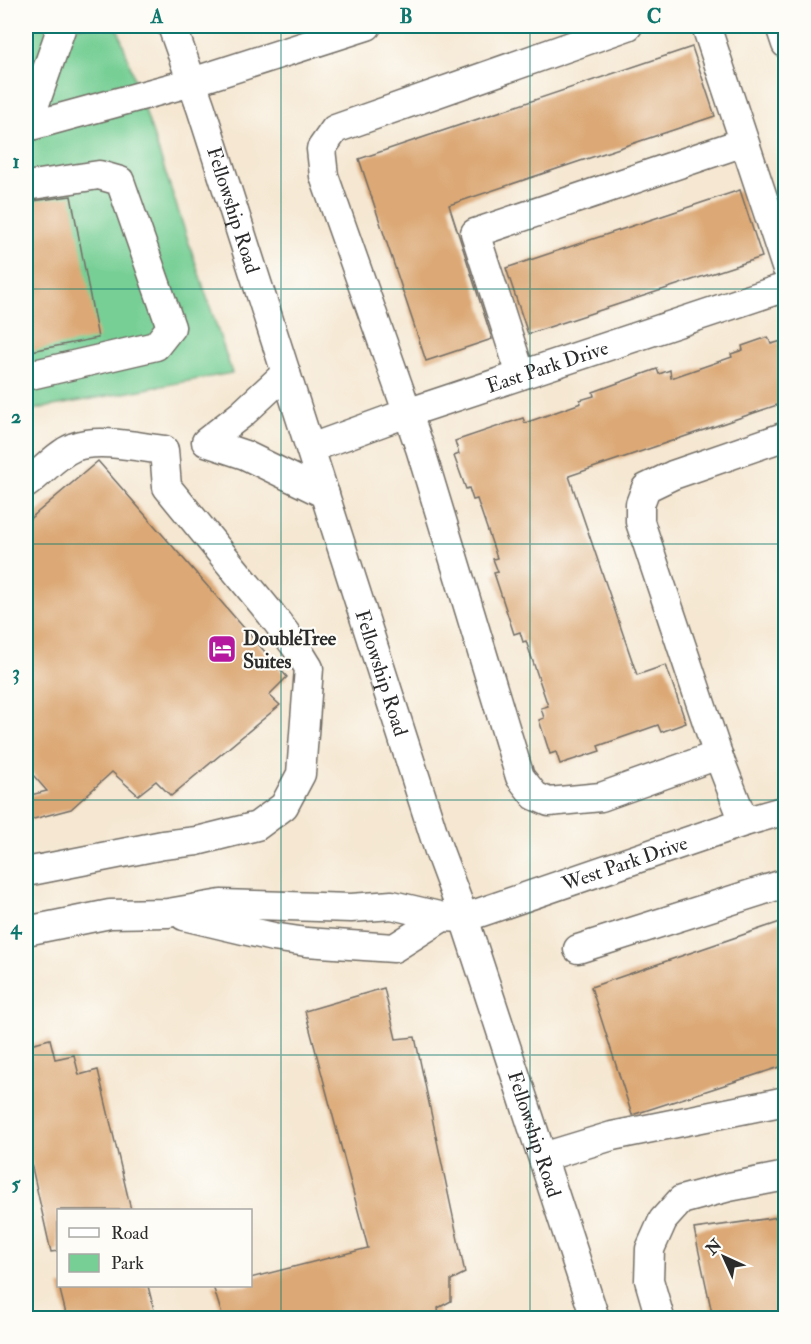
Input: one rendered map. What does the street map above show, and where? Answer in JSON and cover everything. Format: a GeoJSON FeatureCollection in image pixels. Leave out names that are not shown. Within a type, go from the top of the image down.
{"type":"FeatureCollection","features":[{"type":"Feature","properties":{"kind":"street"},"geometry":{"type":"LineString","coordinates":[[26,127],[62,26]]}},
{"type":"Feature","properties":{"kind":"street","name":"Fellowship Road"},"geometry":{"type":"LineString","coordinates":[[172,26],[311,448],[439,850],[453,918],[543,1157],[595,1318]]}},
{"type":"Feature","properties":{"kind":"street"},"geometry":{"type":"LineString","coordinates":[[26,127],[192,82],[367,26]]}},
{"type":"Feature","properties":{"kind":"street"},"geometry":{"type":"LineString","coordinates":[[628,26],[335,129],[321,149],[324,176],[407,413],[520,777],[535,796],[549,802],[601,797],[718,755]]}},
{"type":"Feature","properties":{"kind":"street"},"geometry":{"type":"LineString","coordinates":[[706,26],[786,267]]}},
{"type":"Feature","properties":{"kind":"street"},"geometry":{"type":"LineString","coordinates":[[780,26],[786,44]]}},
{"type":"Feature","properties":{"kind":"street"},"geometry":{"type":"LineString","coordinates":[[521,375],[475,233],[744,142]]}},
{"type":"Feature","properties":{"kind":"street"},"geometry":{"type":"LineString","coordinates":[[26,186],[99,175],[120,181],[171,327],[156,346],[26,376]]}},
{"type":"Feature","properties":{"kind":"street","name":"East Park Drive"},"geometry":{"type":"LineString","coordinates":[[311,448],[407,413],[786,287]]}},
{"type":"Feature","properties":{"kind":"street"},"geometry":{"type":"LineString","coordinates":[[26,484],[58,457],[75,447],[98,443],[164,450],[206,442],[242,414],[286,373]]}},
{"type":"Feature","properties":{"kind":"street"},"geometry":{"type":"LineString","coordinates":[[744,822],[718,755],[640,522],[640,504],[646,488],[673,475],[786,436]]}},
{"type":"Feature","properties":{"kind":"street"},"geometry":{"type":"LineString","coordinates":[[206,442],[245,455],[325,494]]}},
{"type":"Feature","properties":{"kind":"street"},"geometry":{"type":"LineString","coordinates":[[26,872],[164,845],[197,841],[257,826],[284,807],[301,774],[309,668],[271,614],[167,487],[164,450]]}},
{"type":"Feature","properties":{"kind":"street","name":"West Park Drive"},"geometry":{"type":"LineString","coordinates":[[168,913],[273,937],[306,942],[394,948],[453,918],[744,822],[785,811]]}},
{"type":"Feature","properties":{"kind":"street"},"geometry":{"type":"LineString","coordinates":[[578,949],[786,883]]}},
{"type":"Feature","properties":{"kind":"street"},"geometry":{"type":"LineString","coordinates":[[26,931],[110,914],[168,913],[221,904],[351,908],[392,905],[453,918]]}},
{"type":"Feature","properties":{"kind":"street"},"geometry":{"type":"LineString","coordinates":[[543,1157],[612,1136],[786,1101]]}},
{"type":"Feature","properties":{"kind":"street"},"geometry":{"type":"LineString","coordinates":[[660,1318],[650,1280],[650,1249],[663,1220],[681,1200],[729,1187],[786,1176]]}},
{"type":"Feature","properties":{"kind":"green space"},"geometry":{"type":"Polygon","coordinates":[[[26,26],[117,26],[232,373],[26,411],[26,26]]]}},
{"type":"Feature","properties":{"kind":"building"},"geometry":{"type":"Polygon","coordinates":[[[692,47],[715,116],[449,205],[492,339],[426,361],[359,159],[692,47]]]}},
{"type":"Feature","properties":{"kind":"building"},"geometry":{"type":"Polygon","coordinates":[[[740,190],[762,257],[528,334],[506,268],[740,190]]]}},
{"type":"Feature","properties":{"kind":"building"},"geometry":{"type":"Polygon","coordinates":[[[71,196],[98,338],[26,352],[26,202],[71,196]]]}},
{"type":"Feature","properties":{"kind":"building"},"geometry":{"type":"Polygon","coordinates":[[[768,337],[771,344],[782,341],[786,352],[786,402],[569,476],[637,675],[666,665],[686,723],[661,732],[658,725],[598,746],[600,751],[560,764],[556,752],[550,754],[539,720],[544,718],[541,708],[548,706],[526,641],[523,642],[520,632],[514,634],[494,573],[498,572],[493,559],[497,558],[477,499],[473,500],[469,488],[466,489],[454,456],[459,454],[455,441],[523,418],[525,423],[581,403],[580,400],[594,396],[593,392],[657,369],[659,374],[670,370],[671,378],[732,357],[731,354],[743,350],[742,346],[768,337]]]}},
{"type":"Feature","properties":{"kind":"building","name":"DoubleTree Suites"},"geometry":{"type":"Polygon","coordinates":[[[98,461],[287,677],[269,695],[280,705],[171,796],[156,781],[138,795],[112,772],[71,809],[26,821],[26,796],[47,791],[26,767],[26,522],[98,461]]]}},
{"type":"Feature","properties":{"kind":"building"},"geometry":{"type":"Polygon","coordinates":[[[786,920],[786,1065],[632,1115],[591,987],[786,920]]]}},
{"type":"Feature","properties":{"kind":"building"},"geometry":{"type":"Polygon","coordinates":[[[384,988],[396,1039],[415,1037],[465,1273],[451,1280],[451,1301],[438,1308],[439,1318],[223,1318],[213,1287],[252,1287],[252,1277],[368,1248],[305,1011],[384,988]]]}},
{"type":"Feature","properties":{"kind":"building"},"geometry":{"type":"Polygon","coordinates":[[[50,1039],[55,1059],[74,1055],[79,1075],[98,1070],[131,1209],[57,1209],[57,1251],[51,1252],[26,1141],[26,1045],[50,1039]]]}},
{"type":"Feature","properties":{"kind":"building"},"geometry":{"type":"Polygon","coordinates":[[[786,1216],[786,1318],[713,1318],[694,1229],[786,1216]]]}},
{"type":"Feature","properties":{"kind":"building"},"geometry":{"type":"Polygon","coordinates":[[[59,1287],[148,1287],[156,1318],[67,1318],[59,1287]]]}},
{"type":"Feature","properties":{"kind":"place","name":"DoubleTree Suites"},"geometry":{"type":"Point","coordinates":[222,649]}}]}
